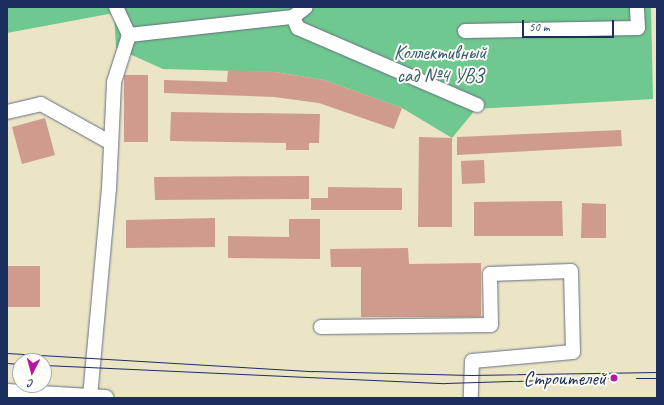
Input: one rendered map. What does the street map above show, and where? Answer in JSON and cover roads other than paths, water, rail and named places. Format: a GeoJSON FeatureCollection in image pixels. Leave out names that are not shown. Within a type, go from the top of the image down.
{"type":"FeatureCollection","features":[{"type":"Feature","properties":{"kind":"main road"},"geometry":{"type":"LineString","coordinates":[[7,392],[97,398]]}},
{"type":"Feature","properties":{"kind":"lane"},"geometry":{"type":"LineString","coordinates":[[97,398],[114,82],[129,35],[116,7]]}},
{"type":"Feature","properties":{"kind":"lane"},"geometry":{"type":"LineString","coordinates":[[129,35],[294,17],[306,7]]}},
{"type":"Feature","properties":{"kind":"lane"},"geometry":{"type":"LineString","coordinates":[[465,31],[638,28],[637,7]]}},
{"type":"Feature","properties":{"kind":"lane"},"geometry":{"type":"LineString","coordinates":[[294,17],[298,28],[477,105]]}},
{"type":"Feature","properties":{"kind":"lane"},"geometry":{"type":"LineString","coordinates":[[7,112],[41,104],[111,142]]}},
{"type":"Feature","properties":{"kind":"lane"},"geometry":{"type":"LineString","coordinates":[[321,327],[491,325],[490,274],[571,271],[573,352],[472,361],[471,398]]}},
{"type":"Feature","properties":{"kind":"tram line"},"geometry":{"type":"LineString","coordinates":[[7,353],[312,371],[471,375],[657,372]]}},
{"type":"Feature","properties":{"kind":"tram line"},"geometry":{"type":"LineString","coordinates":[[7,363],[12,363]]}},
{"type":"Feature","properties":{"kind":"tram line"},"geometry":{"type":"LineString","coordinates":[[52,365],[445,383],[610,378]]}},
{"type":"Feature","properties":{"kind":"tram line"},"geometry":{"type":"LineString","coordinates":[[636,378],[657,378]]}},
{"type":"Feature","properties":{"kind":"place","name":"Строителей"},"geometry":{"type":"Point","coordinates":[614,378]}},
{"type":"Feature","properties":{"kind":"park label","name":"Коллективный сад №4 УВЗ"},"geometry":{"type":"Point","coordinates":[440,64]}}]}
